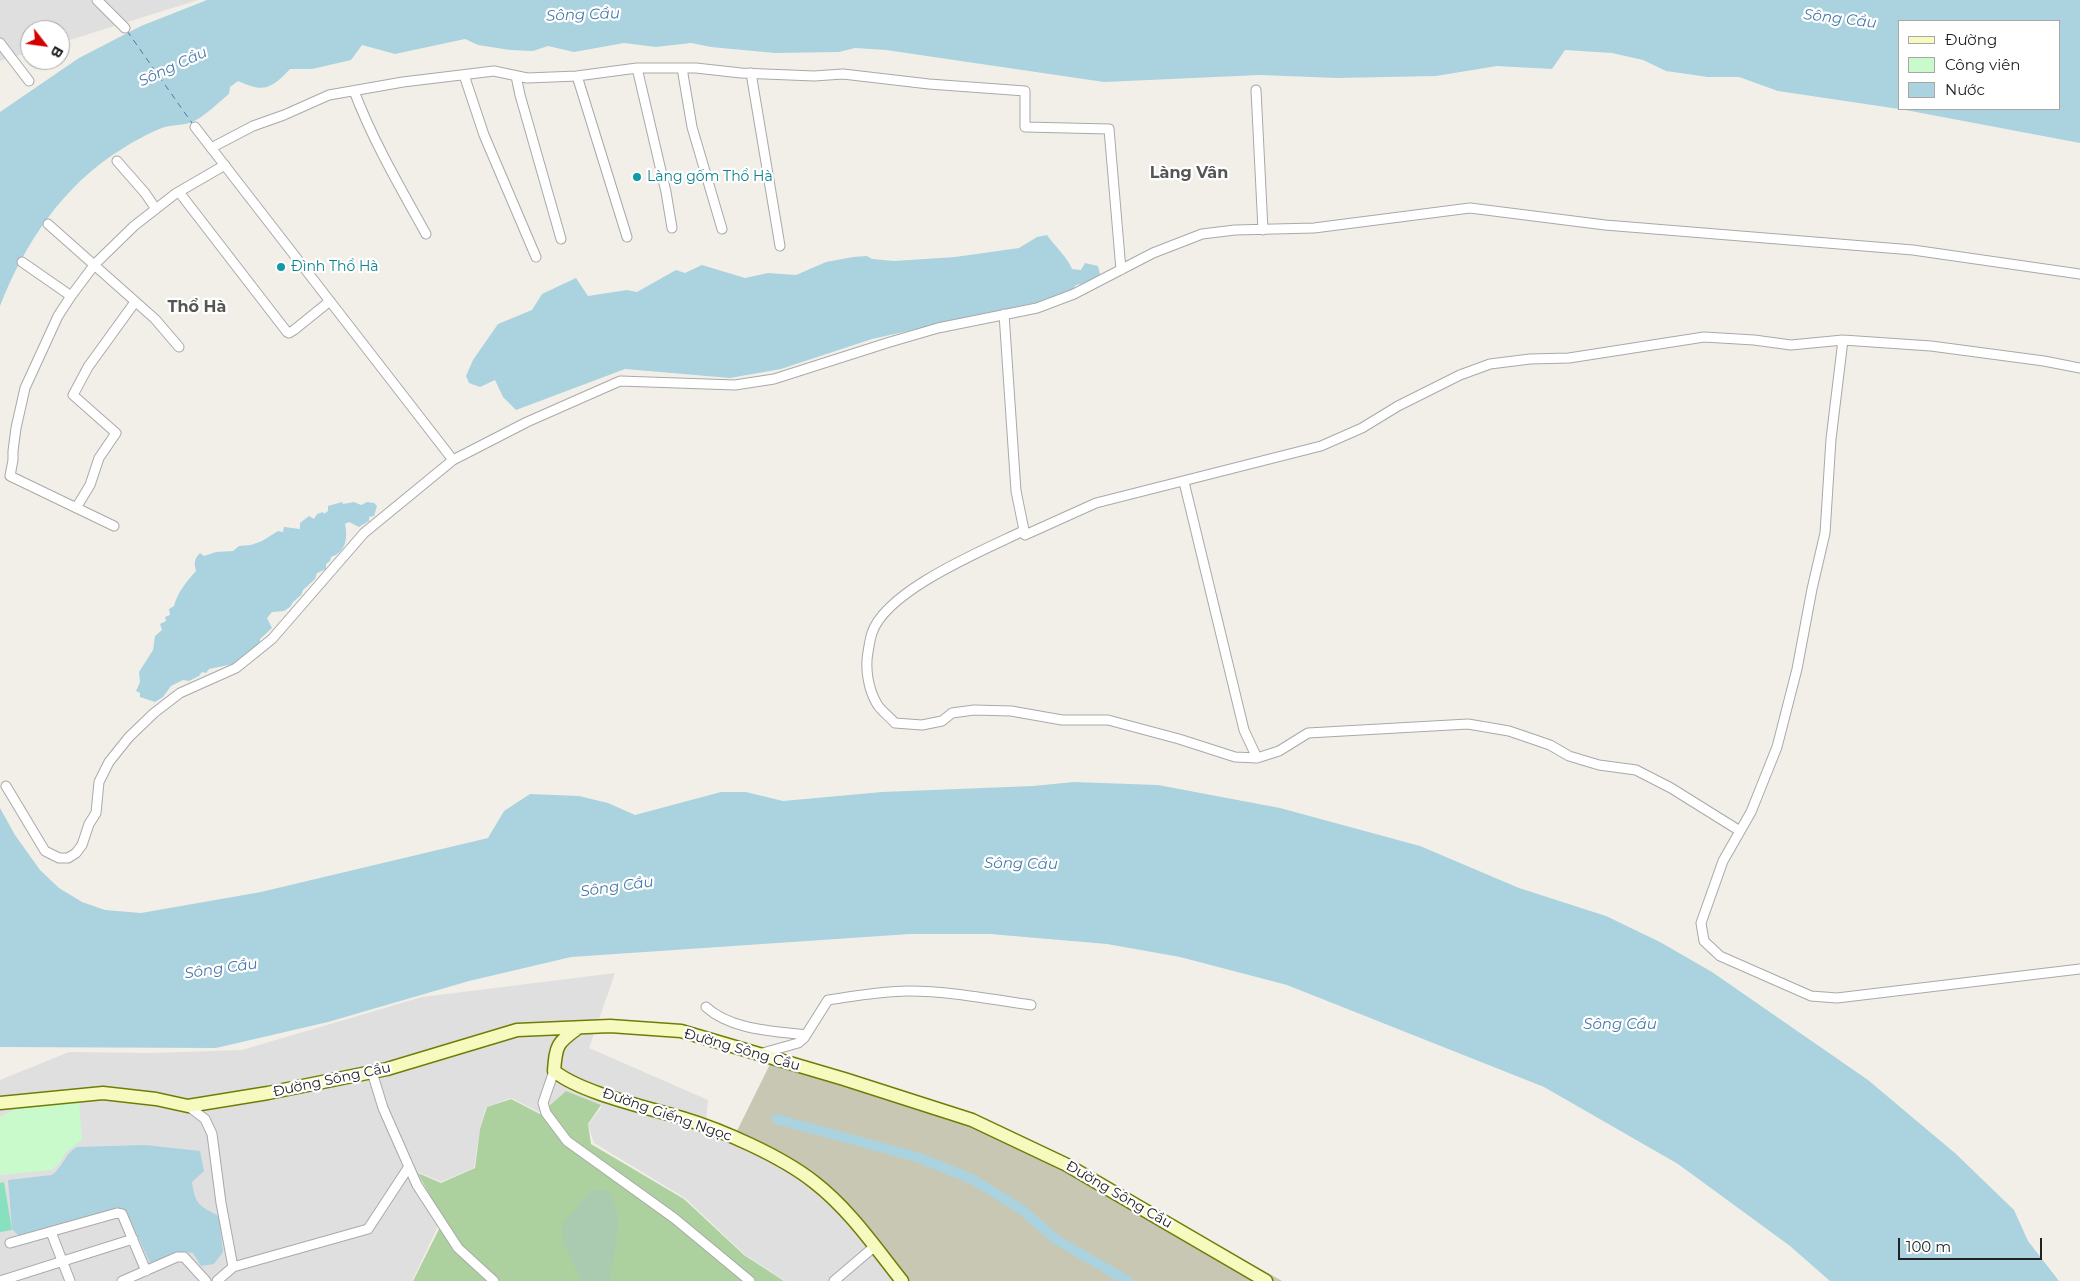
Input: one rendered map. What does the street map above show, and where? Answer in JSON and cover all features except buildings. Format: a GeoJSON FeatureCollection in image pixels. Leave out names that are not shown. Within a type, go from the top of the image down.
{"type":"FeatureCollection","features":[{"type":"Feature","properties":{"kind":"main road","name":"Đường Sông Cầu"},"geometry":{"type":"LineString","coordinates":[[3,1104],[103,1093],[156,1099],[188,1106],[268,1093],[372,1072],[518,1030],[610,1026],[680,1031],[972,1120],[1067,1165],[1263,1280]]}},
{"type":"Feature","properties":{"kind":"main road"},"geometry":{"type":"LineString","coordinates":[[554,1071],[556,1047],[565,1037],[578,1028]]}},
{"type":"Feature","properties":{"kind":"main road","name":"Đường Giếng Ngọc"},"geometry":{"type":"LineString","coordinates":[[554,1071],[560,1076],[604,1094],[721,1131],[782,1162],[814,1181],[852,1218],[902,1281]]}},
{"type":"Feature","properties":{"kind":"street"},"geometry":{"type":"LineString","coordinates":[[97,0],[125,28]]}},
{"type":"Feature","properties":{"kind":"street"},"geometry":{"type":"LineString","coordinates":[[0,42],[29,81]]}},
{"type":"Feature","properties":{"kind":"street"},"geometry":{"type":"LineString","coordinates":[[637,68],[666,192],[672,228]]}},
{"type":"Feature","properties":{"kind":"street"},"geometry":{"type":"LineString","coordinates":[[211,148],[253,126],[284,115],[329,95],[494,72],[527,78],[577,76],[637,68],[682,68],[814,76],[843,74],[1025,92],[1025,127],[1109,129],[1120,270]]}},
{"type":"Feature","properties":{"kind":"street"},"geometry":{"type":"LineString","coordinates":[[682,68],[692,127],[722,229]]}},
{"type":"Feature","properties":{"kind":"street"},"geometry":{"type":"LineString","coordinates":[[750,73],[780,246]]}},
{"type":"Feature","properties":{"kind":"street"},"geometry":{"type":"LineString","coordinates":[[464,75],[484,135],[536,257]]}},
{"type":"Feature","properties":{"kind":"street"},"geometry":{"type":"LineString","coordinates":[[516,76],[561,239]]}},
{"type":"Feature","properties":{"kind":"street"},"geometry":{"type":"LineString","coordinates":[[577,76],[627,238]]}},
{"type":"Feature","properties":{"kind":"street"},"geometry":{"type":"LineString","coordinates":[[1256,90],[1263,230]]}},
{"type":"Feature","properties":{"kind":"street"},"geometry":{"type":"LineString","coordinates":[[354,91],[362,114],[426,234]]}},
{"type":"Feature","properties":{"kind":"street"},"geometry":{"type":"LineString","coordinates":[[195,127],[453,460]]}},
{"type":"Feature","properties":{"kind":"street"},"geometry":{"type":"LineString","coordinates":[[117,161],[145,193],[156,209]]}},
{"type":"Feature","properties":{"kind":"street"},"geometry":{"type":"LineString","coordinates":[[114,526],[10,476],[14,460],[12,451],[25,388],[58,316],[95,264],[134,226],[156,209],[179,192],[225,165]]}},
{"type":"Feature","properties":{"kind":"street"},"geometry":{"type":"LineString","coordinates":[[179,192],[287,332],[290,333],[330,301]]}},
{"type":"Feature","properties":{"kind":"street"},"geometry":{"type":"LineString","coordinates":[[6,786],[44,851],[59,858],[68,858],[76,853],[82,845],[89,824],[96,813],[99,782],[109,762],[129,737],[154,713],[180,693],[236,668],[272,639],[364,533],[453,460],[526,422],[620,381],[735,385],[774,379],[938,328],[1037,308],[1074,294],[1120,270],[1182,241],[1202,234],[1235,230],[1314,228],[1470,208],[1605,225],[1913,250],[2080,274]]}},
{"type":"Feature","properties":{"kind":"street"},"geometry":{"type":"LineString","coordinates":[[48,224],[155,319],[179,347]]}},
{"type":"Feature","properties":{"kind":"street"},"geometry":{"type":"LineString","coordinates":[[22,262],[71,296]]}},
{"type":"Feature","properties":{"kind":"street"},"geometry":{"type":"LineString","coordinates":[[76,508],[90,485],[100,458],[116,433],[73,395],[88,368],[136,302]]}},
{"type":"Feature","properties":{"kind":"street"},"geometry":{"type":"LineString","coordinates":[[1004,314],[1016,491],[1025,535],[1096,503],[1322,446],[1362,428],[1398,406],[1460,375],[1490,364],[1530,359],[1569,358],[1704,337],[1754,340],[1791,345],[1843,340],[1931,346],[2044,361],[2080,368]]}},
{"type":"Feature","properties":{"kind":"street"},"geometry":{"type":"LineString","coordinates":[[1843,340],[1831,439],[1825,532],[1797,668],[1777,746],[1751,812],[1723,861],[1707,901],[1701,923],[1704,941],[1720,956],[1811,996],[1837,998],[2080,969]]}},
{"type":"Feature","properties":{"kind":"street"},"geometry":{"type":"LineString","coordinates":[[1184,482],[1244,730],[1257,758]]}},
{"type":"Feature","properties":{"kind":"street"},"geometry":{"type":"LineString","coordinates":[[1023,531],[938,572],[907,592],[884,615],[872,632],[867,658],[868,679],[877,704],[895,723],[922,724],[942,721],[952,714],[974,710],[1011,711],[1062,720],[1108,720],[1179,739],[1235,757],[1257,758],[1279,751],[1308,732],[1468,724],[1509,731],[1550,746],[1569,756],[1599,765],[1636,770],[1671,788],[1740,831]]}},
{"type":"Feature","properties":{"kind":"street"},"geometry":{"type":"LineString","coordinates":[[759,1054],[798,1043],[806,1035],[828,1000],[873,993],[928,991],[1031,1005]]}},
{"type":"Feature","properties":{"kind":"street"},"geometry":{"type":"LineString","coordinates":[[706,1007],[713,1013],[733,1022],[806,1035]]}},
{"type":"Feature","properties":{"kind":"street"},"geometry":{"type":"LineString","coordinates":[[554,1071],[544,1103],[546,1113],[567,1141],[674,1218],[750,1281]]}},
{"type":"Feature","properties":{"kind":"street"},"geometry":{"type":"LineString","coordinates":[[372,1072],[383,1108],[417,1185],[450,1238],[470,1260],[494,1281]]}},
{"type":"Feature","properties":{"kind":"street"},"geometry":{"type":"LineString","coordinates":[[188,1106],[205,1120],[212,1134],[221,1203],[233,1267]]}},
{"type":"Feature","properties":{"kind":"street"},"geometry":{"type":"LineString","coordinates":[[217,1281],[233,1267],[368,1229],[408,1168]]}},
{"type":"Feature","properties":{"kind":"street"},"geometry":{"type":"LineString","coordinates":[[10,1243],[117,1213],[122,1214],[146,1271]]}},
{"type":"Feature","properties":{"kind":"street"},"geometry":{"type":"LineString","coordinates":[[51,1232],[70,1281]]}},
{"type":"Feature","properties":{"kind":"street"},"geometry":{"type":"LineString","coordinates":[[0,1281],[133,1239]]}},
{"type":"Feature","properties":{"kind":"street"},"geometry":{"type":"LineString","coordinates":[[834,1281],[875,1246]]}},
{"type":"Feature","properties":{"kind":"street"},"geometry":{"type":"LineString","coordinates":[[122,1281],[176,1258],[184,1257],[206,1281]]}},
{"type":"Feature","properties":{"kind":"shaded area"},"geometry":{"type":"Polygon","coordinates":[[[0,0],[198,0],[70,40],[70,20],[20,20],[20,55],[0,61],[0,0]]]}},
{"type":"Feature","properties":{"kind":"shaded area"},"geometry":{"type":"Polygon","coordinates":[[[615,973],[589,1048],[708,1100],[706,1120],[792,1163],[907,1281],[785,1281],[744,1254],[685,1198],[594,1143],[588,1125],[602,1106],[566,1091],[541,1113],[511,1098],[486,1107],[480,1129],[474,1168],[441,1182],[418,1172],[441,1220],[412,1281],[0,1281],[0,1080],[69,1052],[151,1053],[242,1050],[422,997],[615,973]]]}},
{"type":"Feature","properties":{"kind":"shaded area"},"geometry":{"type":"Polygon","coordinates":[[[775,1054],[915,1095],[975,1115],[1081,1167],[1282,1281],[909,1281],[839,1194],[796,1164],[736,1133],[775,1054]]]}},
{"type":"Feature","properties":{"kind":"green space"},"geometry":{"type":"Polygon","coordinates":[[[566,1091],[601,1105],[588,1124],[591,1144],[684,1199],[744,1255],[784,1281],[413,1281],[443,1221],[418,1173],[441,1183],[475,1168],[480,1129],[487,1107],[511,1099],[540,1114],[566,1091]]]}},
{"type":"Feature","properties":{"kind":"green space"},"geometry":{"type":"Polygon","coordinates":[[[79,1100],[82,1140],[67,1151],[52,1170],[0,1175],[0,1117],[21,1106],[79,1100]]]}},
{"type":"Feature","properties":{"kind":"green space"},"geometry":{"type":"Polygon","coordinates":[[[4,1182],[12,1230],[0,1232],[0,1183],[4,1182]]]}},
{"type":"Feature","properties":{"kind":"green space"},"geometry":{"type":"Polygon","coordinates":[[[593,1190],[608,1190],[614,1200],[617,1211],[617,1234],[610,1281],[581,1281],[563,1242],[563,1222],[593,1190]]]}},
{"type":"Feature","properties":{"kind":"water","name":"Sông Cầu"},"geometry":{"type":"Polygon","coordinates":[[[207,0],[2080,0],[2080,143],[1905,110],[2060,110],[2060,20],[1898,20],[1898,109],[1778,91],[1739,77],[1708,77],[1666,71],[1643,60],[1612,53],[1565,50],[1552,69],[1497,66],[1436,76],[1337,78],[1260,75],[1104,82],[886,50],[855,48],[839,52],[775,53],[711,47],[691,43],[656,47],[624,43],[574,52],[548,46],[533,51],[510,50],[478,45],[465,39],[395,54],[362,45],[351,60],[312,69],[290,69],[278,81],[267,87],[254,87],[238,81],[230,87],[229,94],[197,120],[152,132],[131,143],[101,163],[64,198],[48,217],[21,260],[0,306],[0,112],[61,70],[70,70],[70,64],[141,26],[207,0]]]}},
{"type":"Feature","properties":{"kind":"water"},"geometry":{"type":"Polygon","coordinates":[[[1047,235],[1072,269],[1081,270],[1085,263],[1098,266],[1100,274],[1091,282],[1076,285],[1071,292],[1039,302],[872,339],[781,369],[730,378],[625,369],[516,410],[503,397],[495,380],[480,387],[469,383],[466,376],[473,360],[498,324],[532,310],[542,294],[576,278],[588,296],[627,290],[637,292],[676,270],[685,273],[702,265],[745,278],[768,273],[796,275],[826,262],[853,257],[867,256],[872,259],[894,261],[955,257],[1019,248],[1037,237],[1047,235]]]}},
{"type":"Feature","properties":{"kind":"water"},"geometry":{"type":"Polygon","coordinates":[[[342,502],[343,504],[354,502],[361,505],[367,502],[374,503],[377,506],[374,516],[369,517],[369,521],[359,527],[349,522],[345,524],[346,539],[343,548],[331,557],[330,561],[326,564],[326,569],[317,573],[315,579],[303,590],[290,607],[284,611],[272,612],[267,618],[272,628],[260,639],[260,643],[233,664],[209,669],[206,673],[202,672],[199,676],[189,681],[183,680],[171,686],[163,697],[155,702],[140,697],[140,693],[136,691],[140,682],[139,672],[153,650],[155,636],[162,630],[160,624],[166,621],[165,617],[170,615],[169,609],[174,606],[180,592],[196,571],[195,561],[200,553],[204,556],[216,552],[233,551],[239,546],[251,545],[262,541],[278,531],[283,532],[284,527],[300,529],[300,523],[309,516],[314,519],[317,514],[323,512],[324,514],[328,511],[328,506],[342,502]]]}},
{"type":"Feature","properties":{"kind":"water","name":"Sông Cầu"},"geometry":{"type":"Polygon","coordinates":[[[1074,782],[1158,785],[1280,808],[1420,846],[1519,888],[1606,916],[1660,942],[1712,972],[1868,1080],[1956,1154],[2014,1210],[2028,1241],[2059,1281],[1830,1281],[1790,1246],[1678,1164],[1544,1087],[1287,985],[1180,957],[1107,944],[990,934],[910,934],[571,957],[469,981],[328,1022],[216,1048],[0,1047],[0,808],[15,835],[40,870],[59,888],[82,902],[105,910],[141,913],[261,892],[488,838],[504,811],[530,794],[579,796],[608,803],[635,815],[721,792],[746,792],[783,801],[882,792],[1033,786],[1074,782]]]}},
{"type":"Feature","properties":{"kind":"water"},"geometry":{"type":"Polygon","coordinates":[[[145,1145],[200,1151],[204,1171],[192,1182],[199,1204],[219,1216],[223,1252],[214,1264],[201,1266],[193,1253],[184,1252],[151,1265],[127,1213],[118,1210],[19,1236],[12,1229],[8,1180],[52,1175],[77,1147],[145,1145]]]}},
{"type":"Feature","properties":{"kind":"waterway"},"geometry":{"type":"LineString","coordinates":[[776,1119],[917,1157],[972,1179],[1021,1209],[1057,1240],[1128,1281]]}},
{"type":"Feature","properties":{"kind":"ferry route"},"geometry":{"type":"LineString","coordinates":[[127,31],[192,123]]}},
{"type":"Feature","properties":{"kind":"place","name":"Làng gốm Thổ Hà"},"geometry":{"type":"Point","coordinates":[637,177]}},
{"type":"Feature","properties":{"kind":"place","name":"Đình Thổ Hà"},"geometry":{"type":"Point","coordinates":[281,267]}},
{"type":"Feature","properties":{"kind":"district","name":"Làng Vân"},"geometry":{"type":"Point","coordinates":[1189,173]}},
{"type":"Feature","properties":{"kind":"district","name":"Thổ Hà"},"geometry":{"type":"Point","coordinates":[197,307]}}]}
